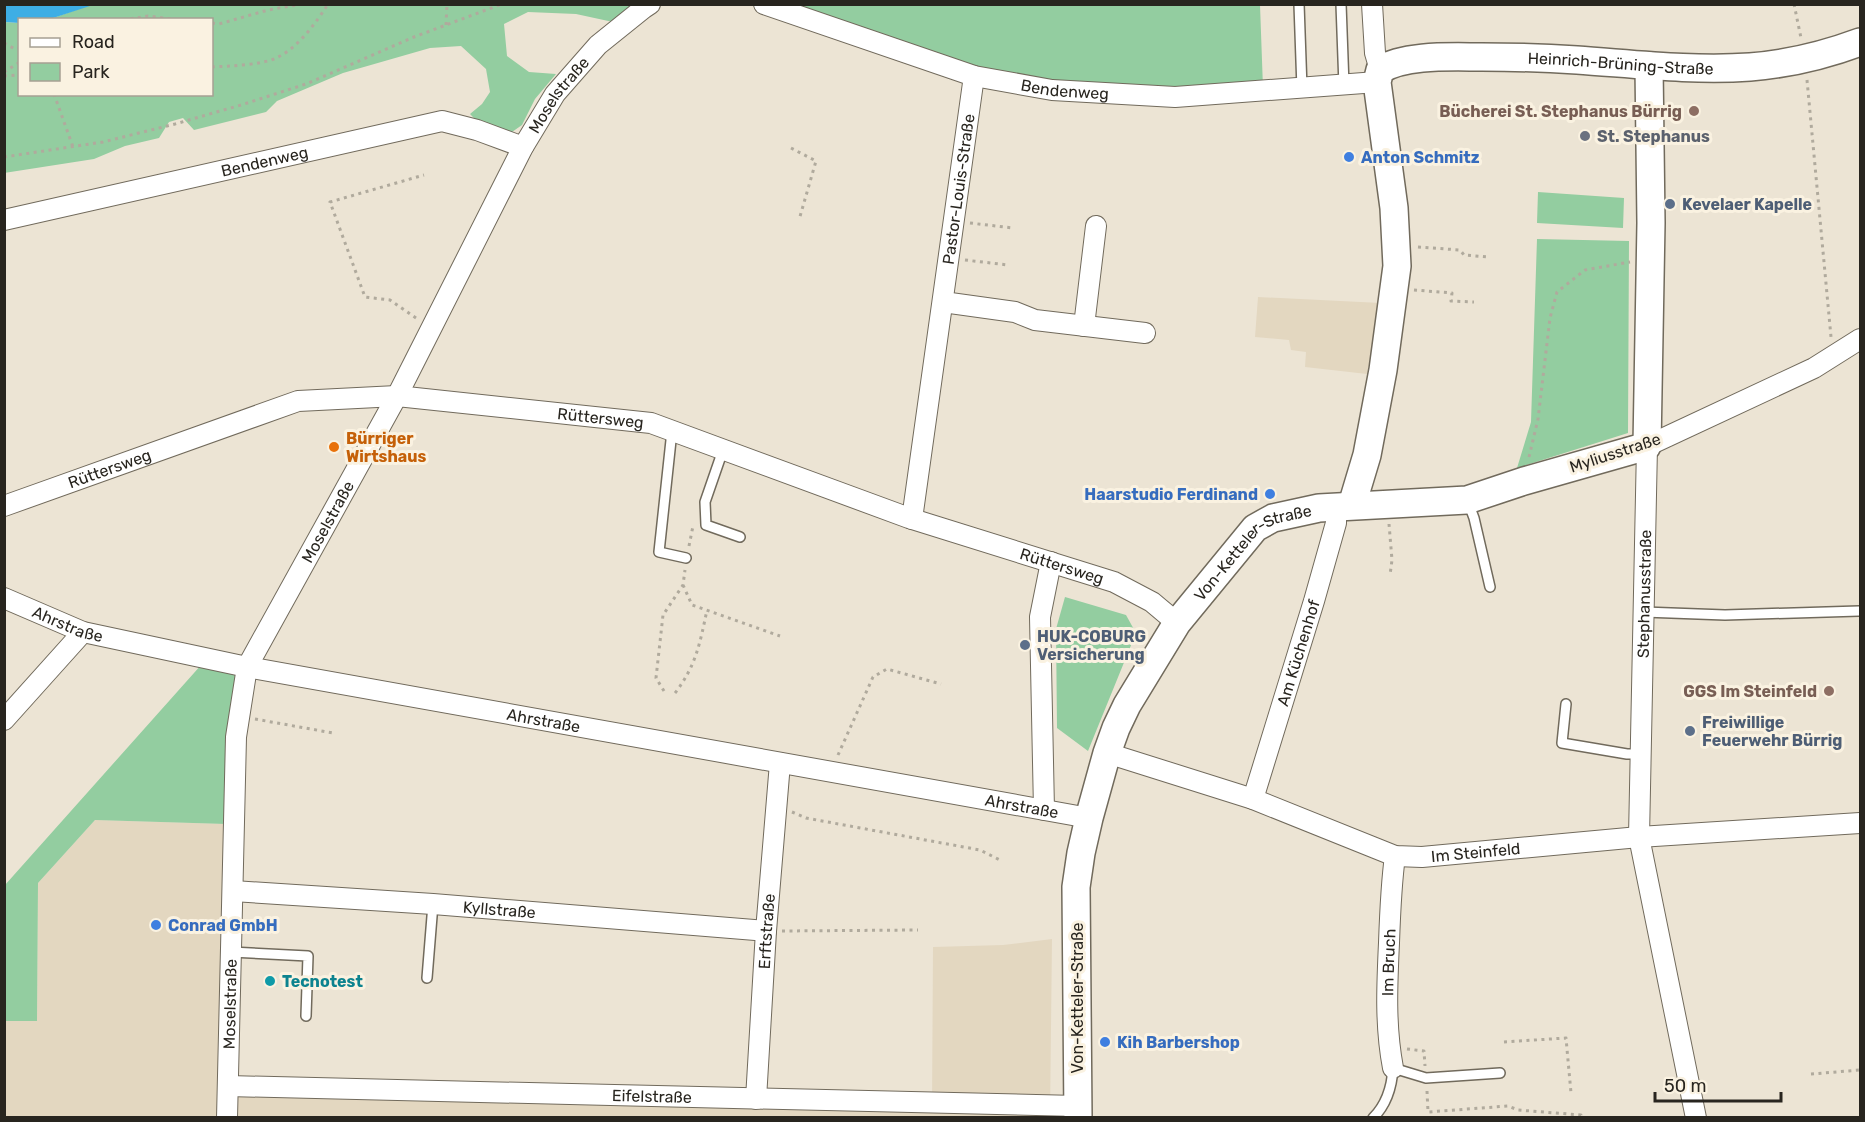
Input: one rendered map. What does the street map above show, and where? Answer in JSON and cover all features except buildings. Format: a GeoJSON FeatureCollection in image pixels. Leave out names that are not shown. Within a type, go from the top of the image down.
{"type":"FeatureCollection","features":[{"type":"Feature","properties":{"kind":"street","name":"Moselstraße"},"geometry":{"type":"LineString","coordinates":[[227,1118],[236,737],[247,667],[397,396],[523,147],[555,94],[598,45],[650,4]]}},
{"type":"Feature","properties":{"kind":"street","name":"Bendenweg"},"geometry":{"type":"LineString","coordinates":[[764,4],[974,76],[1052,90],[1174,98],[1344,86],[1378,76]]}},
{"type":"Feature","properties":{"kind":"street"},"geometry":{"type":"LineString","coordinates":[[1344,506],[1367,455],[1383,370],[1394,289],[1397,246],[1375,53],[1372,4]]}},
{"type":"Feature","properties":{"kind":"street","name":"Heinrich-Brüning-Straße"},"geometry":{"type":"LineString","coordinates":[[1378,76],[1388,65],[1455,57],[1576,60],[1649,66],[1750,67],[1805,60],[1860,42]]}},
{"type":"Feature","properties":{"kind":"street","name":"Stephanusstraße"},"geometry":{"type":"LineString","coordinates":[[1649,66],[1650,259],[1639,837],[1696,1118]]}},
{"type":"Feature","properties":{"kind":"street","name":"Pastor-Louis-Straße"},"geometry":{"type":"LineString","coordinates":[[912,519],[974,76]]}},
{"type":"Feature","properties":{"kind":"street","name":"Bendenweg"},"geometry":{"type":"LineString","coordinates":[[4,220],[442,121],[477,130],[523,147]]}},
{"type":"Feature","properties":{"kind":"street"},"geometry":{"type":"LineString","coordinates":[[1084,326],[1096,226]]}},
{"type":"Feature","properties":{"kind":"street"},"geometry":{"type":"LineString","coordinates":[[943,302],[1015,312],[1035,320],[1145,333]]}},
{"type":"Feature","properties":{"kind":"street","name":"Myliusstraße"},"geometry":{"type":"LineString","coordinates":[[1344,506],[1467,500],[1524,481],[1647,446],[1814,368],[1860,339]]}},
{"type":"Feature","properties":{"kind":"street","name":"Rüttersweg"},"geometry":{"type":"LineString","coordinates":[[4,506],[298,401],[397,396],[651,423],[912,519],[1114,582],[1152,602],[1177,623]]}},
{"type":"Feature","properties":{"kind":"street","name":"Von-Ketteler-Straße"},"geometry":{"type":"LineString","coordinates":[[1077,1112],[1076,887],[1080,853],[1116,728],[1127,705],[1177,623],[1255,528],[1273,518],[1344,506]]}},
{"type":"Feature","properties":{"kind":"street","name":"Am Küchenhof"},"geometry":{"type":"LineString","coordinates":[[1254,799],[1336,523],[1344,506]]}},
{"type":"Feature","properties":{"kind":"street"},"geometry":{"type":"LineString","coordinates":[[1044,810],[1040,617],[1052,562]]}},
{"type":"Feature","properties":{"kind":"street","name":"Ahrstraße"},"geometry":{"type":"LineString","coordinates":[[4,598],[83,632],[247,667],[1089,818]]}},
{"type":"Feature","properties":{"kind":"street"},"geometry":{"type":"LineString","coordinates":[[4,720],[83,632]]}},
{"type":"Feature","properties":{"kind":"street","name":"Im Steinfeld"},"geometry":{"type":"LineString","coordinates":[[1107,753],[1254,799],[1395,856],[1422,857],[1639,837],[1860,822]]}},
{"type":"Feature","properties":{"kind":"street","name":"Erftstraße"},"geometry":{"type":"LineString","coordinates":[[756,1099],[766,931],[780,763]]}},
{"type":"Feature","properties":{"kind":"street","name":"Im Bruch"},"geometry":{"type":"LineString","coordinates":[[1393,1068],[1388,1039],[1387,996],[1395,856]]}},
{"type":"Feature","properties":{"kind":"street","name":"Kyllstraße"},"geometry":{"type":"LineString","coordinates":[[232,891],[433,904],[766,931]]}},
{"type":"Feature","properties":{"kind":"street","name":"Eifelstraße"},"geometry":{"type":"LineString","coordinates":[[228,1086],[756,1099],[1077,1112]]}},
{"type":"Feature","properties":{"kind":"lane"},"geometry":{"type":"LineString","coordinates":[[1299,4],[1302,89]]}},
{"type":"Feature","properties":{"kind":"lane"},"geometry":{"type":"LineString","coordinates":[[1341,4],[1344,86]]}},
{"type":"Feature","properties":{"kind":"lane"},"geometry":{"type":"LineString","coordinates":[[672,431],[659,552],[686,558]]}},
{"type":"Feature","properties":{"kind":"lane"},"geometry":{"type":"LineString","coordinates":[[723,450],[705,502],[706,525],[740,537]]}},
{"type":"Feature","properties":{"kind":"lane"},"geometry":{"type":"LineString","coordinates":[[1467,500],[1474,518],[1490,587]]}},
{"type":"Feature","properties":{"kind":"lane"},"geometry":{"type":"LineString","coordinates":[[1644,612],[1725,615],[1859,611]]}},
{"type":"Feature","properties":{"kind":"lane"},"geometry":{"type":"LineString","coordinates":[[1566,704],[1562,743],[1627,754],[1641,754]]}},
{"type":"Feature","properties":{"kind":"lane"},"geometry":{"type":"LineString","coordinates":[[427,978],[433,904]]}},
{"type":"Feature","properties":{"kind":"lane"},"geometry":{"type":"LineString","coordinates":[[231,952],[308,956],[306,1016]]}},
{"type":"Feature","properties":{"kind":"lane"},"geometry":{"type":"LineString","coordinates":[[1373,1118],[1387,1097],[1392,1083],[1393,1068],[1426,1078],[1500,1073]]}},
{"type":"Feature","properties":{"kind":"path"},"geometry":{"type":"LineString","coordinates":[[213,23],[219,24],[268,10],[302,4]]}},
{"type":"Feature","properties":{"kind":"path"},"geometry":{"type":"LineString","coordinates":[[213,67],[274,59],[287,52],[314,24],[328,4]]}},
{"type":"Feature","properties":{"kind":"path"},"geometry":{"type":"LineString","coordinates":[[446,25],[447,4]]}},
{"type":"Feature","properties":{"kind":"path"},"geometry":{"type":"LineString","coordinates":[[4,157],[103,142],[175,124],[306,84],[414,37],[502,4]]}},
{"type":"Feature","properties":{"kind":"path"},"geometry":{"type":"LineString","coordinates":[[1794,4],[1805,60],[1832,356]]}},
{"type":"Feature","properties":{"kind":"path"},"geometry":{"type":"LineString","coordinates":[[136,18],[148,16],[164,18]]}},
{"type":"Feature","properties":{"kind":"path"},"geometry":{"type":"LineString","coordinates":[[4,43],[18,48]]}},
{"type":"Feature","properties":{"kind":"path"},"geometry":{"type":"LineString","coordinates":[[4,72],[18,63]]}},
{"type":"Feature","properties":{"kind":"path"},"geometry":{"type":"LineString","coordinates":[[55,96],[73,147]]}},
{"type":"Feature","properties":{"kind":"path"},"geometry":{"type":"LineString","coordinates":[[791,148],[816,161],[799,220]]}},
{"type":"Feature","properties":{"kind":"path"},"geometry":{"type":"LineString","coordinates":[[424,175],[330,201],[365,297],[390,300],[431,328]]}},
{"type":"Feature","properties":{"kind":"path"},"geometry":{"type":"LineString","coordinates":[[953,221],[1013,228]]}},
{"type":"Feature","properties":{"kind":"path"},"geometry":{"type":"LineString","coordinates":[[1397,246],[1460,250],[1464,255],[1488,257]]}},
{"type":"Feature","properties":{"kind":"path"},"geometry":{"type":"LineString","coordinates":[[949,259],[1008,265]]}},
{"type":"Feature","properties":{"kind":"path"},"geometry":{"type":"LineString","coordinates":[[1524,481],[1538,419],[1550,318],[1557,292],[1585,270],[1650,259]]}},
{"type":"Feature","properties":{"kind":"path"},"geometry":{"type":"LineString","coordinates":[[1394,289],[1452,293],[1451,301],[1474,302]]}},
{"type":"Feature","properties":{"kind":"path"},"geometry":{"type":"LineString","coordinates":[[1387,504],[1392,560],[1390,576]]}},
{"type":"Feature","properties":{"kind":"path"},"geometry":{"type":"LineString","coordinates":[[683,585],[692,605],[780,636]]}},
{"type":"Feature","properties":{"kind":"path"},"geometry":{"type":"LineString","coordinates":[[675,693],[688,676],[699,648],[707,610]]}},
{"type":"Feature","properties":{"kind":"path"},"geometry":{"type":"LineString","coordinates":[[830,771],[873,677],[886,669],[941,684]]}},
{"type":"Feature","properties":{"kind":"path"},"geometry":{"type":"LineString","coordinates":[[239,716],[333,733]]}},
{"type":"Feature","properties":{"kind":"path"},"geometry":{"type":"LineString","coordinates":[[777,805],[806,818],[980,850],[1000,860]]}},
{"type":"Feature","properties":{"kind":"path"},"geometry":{"type":"LineString","coordinates":[[766,931],[918,930]]}},
{"type":"Feature","properties":{"kind":"path"},"geometry":{"type":"LineString","coordinates":[[1504,1042],[1566,1038],[1571,1093]]}},
{"type":"Feature","properties":{"kind":"path"},"geometry":{"type":"LineString","coordinates":[[1811,1074],[1860,1070]]}},
{"type":"Feature","properties":{"kind":"path"},"geometry":{"type":"LineString","coordinates":[[1508,1106],[1518,1110],[1581,1115],[1581,1118]]}},
{"type":"Feature","properties":{"kind":"path"},"geometry":{"type":"LineString","coordinates":[[1428,1112],[1429,1118]]}},
{"type":"Feature","properties":{"kind":"shaded area"},"geometry":{"type":"Polygon","coordinates":[[[1258,297],[1381,303],[1367,374],[1305,367],[1306,352],[1291,350],[1289,340],[1255,337],[1258,297]]]}},
{"type":"Feature","properties":{"kind":"shaded area"},"geometry":{"type":"Polygon","coordinates":[[[95,820],[226,824],[219,1094],[932,1109],[933,947],[1003,945],[1052,939],[1050,1117],[5,1117],[4,1021],[37,1021],[38,883],[95,820]]]}},
{"type":"Feature","properties":{"kind":"green space"},"geometry":{"type":"Polygon","coordinates":[[[93,4],[639,5],[613,22],[576,14],[528,12],[504,24],[507,56],[529,72],[556,74],[535,99],[522,125],[512,132],[484,124],[470,114],[482,104],[490,92],[486,69],[461,46],[430,48],[343,73],[277,101],[266,112],[194,130],[183,118],[169,122],[159,138],[125,146],[94,159],[4,173],[4,22],[18,23],[18,96],[213,96],[213,18],[53,18],[93,4]]]}},
{"type":"Feature","properties":{"kind":"green space"},"geometry":{"type":"Polygon","coordinates":[[[795,5],[1260,5],[1263,88],[1167,90],[1033,80],[975,69],[795,5]]]}},
{"type":"Feature","properties":{"kind":"green space"},"geometry":{"type":"Polygon","coordinates":[[[1538,192],[1624,198],[1623,228],[1537,223],[1538,192]]]}},
{"type":"Feature","properties":{"kind":"green space"},"geometry":{"type":"Polygon","coordinates":[[[1537,239],[1629,241],[1628,433],[1517,468],[1531,422],[1537,239]]]}},
{"type":"Feature","properties":{"kind":"green space"},"geometry":{"type":"Polygon","coordinates":[[[1065,597],[1126,615],[1136,633],[1088,751],[1057,728],[1056,629],[1065,597]]]}},
{"type":"Feature","properties":{"kind":"green space"},"geometry":{"type":"Polygon","coordinates":[[[202,664],[235,674],[226,824],[95,820],[38,883],[37,1021],[5,1021],[5,885],[202,664]]]}},
{"type":"Feature","properties":{"kind":"water"},"geometry":{"type":"Polygon","coordinates":[[[5,4],[93,5],[53,18],[18,18],[18,23],[5,22],[5,4]]]}},
{"type":"Feature","properties":{"kind":"place","name":"Bücherei St. Stephanus Bürrig"},"geometry":{"type":"Point","coordinates":[1694,111]}},
{"type":"Feature","properties":{"kind":"place","name":"St. Stephanus"},"geometry":{"type":"Point","coordinates":[1585,136]}},
{"type":"Feature","properties":{"kind":"place","name":"Anton Schmitz"},"geometry":{"type":"Point","coordinates":[1349,157]}},
{"type":"Feature","properties":{"kind":"place","name":"Kevelaer Kapelle"},"geometry":{"type":"Point","coordinates":[1670,204]}},
{"type":"Feature","properties":{"kind":"place","name":"Bürriger Wirtshaus"},"geometry":{"type":"Point","coordinates":[334,447]}},
{"type":"Feature","properties":{"kind":"place","name":"Haarstudio Ferdinand"},"geometry":{"type":"Point","coordinates":[1270,494]}},
{"type":"Feature","properties":{"kind":"place","name":"HUK-COBURG Versicherung"},"geometry":{"type":"Point","coordinates":[1025,645]}},
{"type":"Feature","properties":{"kind":"place","name":"GGS Im Steinfeld"},"geometry":{"type":"Point","coordinates":[1829,691]}},
{"type":"Feature","properties":{"kind":"place","name":"Freiwillige Feuerwehr Bürrig"},"geometry":{"type":"Point","coordinates":[1690,731]}},
{"type":"Feature","properties":{"kind":"place","name":"Conrad GmbH"},"geometry":{"type":"Point","coordinates":[156,925]}},
{"type":"Feature","properties":{"kind":"place","name":"Tecnotest"},"geometry":{"type":"Point","coordinates":[270,981]}},
{"type":"Feature","properties":{"kind":"place","name":"Kih Barbershop"},"geometry":{"type":"Point","coordinates":[1105,1042]}}]}
